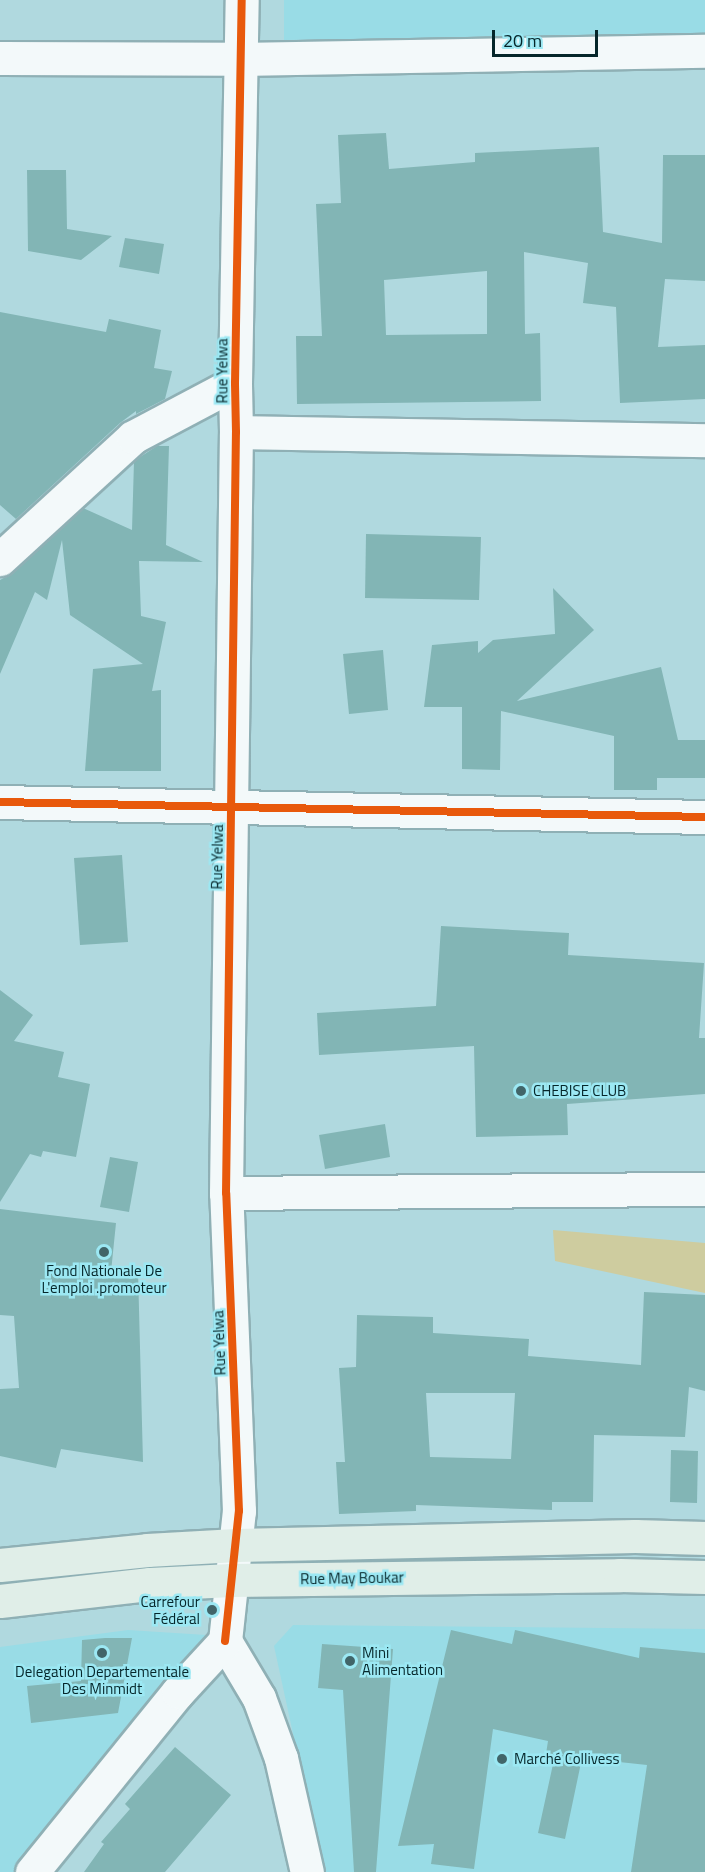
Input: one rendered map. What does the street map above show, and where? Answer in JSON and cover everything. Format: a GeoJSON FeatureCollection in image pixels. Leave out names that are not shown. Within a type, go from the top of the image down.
{"type":"FeatureCollection","features":[{"type":"Feature","properties":{"kind":"main road"},"geometry":{"type":"LineString","coordinates":[[0,1565],[147,1550],[236,1545],[635,1536],[705,1538]]}},
{"type":"Feature","properties":{"kind":"main road","name":"Rue May Boukar"},"geometry":{"type":"LineString","coordinates":[[0,1601],[150,1584],[231,1580],[621,1575],[705,1577]]}},
{"type":"Feature","properties":{"kind":"street","name":"Rue Yelwa"},"geometry":{"type":"LineString","coordinates":[[225,1641],[239,1511],[226,1192],[239,59],[242,0]]}},
{"type":"Feature","properties":{"kind":"street"},"geometry":{"type":"LineString","coordinates":[[0,58],[239,59],[705,51]]}},
{"type":"Feature","properties":{"kind":"street"},"geometry":{"type":"LineString","coordinates":[[0,559],[134,437],[235,383]]}},
{"type":"Feature","properties":{"kind":"street"},"geometry":{"type":"LineString","coordinates":[[236,432],[705,440]]}},
{"type":"Feature","properties":{"kind":"street"},"geometry":{"type":"LineString","coordinates":[[0,802],[705,817]]}},
{"type":"Feature","properties":{"kind":"street"},"geometry":{"type":"LineString","coordinates":[[226,1192],[705,1189]]}},
{"type":"Feature","properties":{"kind":"street"},"geometry":{"type":"LineString","coordinates":[[32,1872],[178,1692],[225,1641],[259,1698],[281,1758],[308,1872]]}},
{"type":"Feature","properties":{"kind":"shaded area"},"geometry":{"type":"Polygon","coordinates":[[[284,0],[705,0],[705,35],[284,40],[284,0]]]}},
{"type":"Feature","properties":{"kind":"shaded area"},"geometry":{"type":"Polygon","coordinates":[[[553,1230],[705,1243],[705,1293],[555,1261],[553,1230]]]}},
{"type":"Feature","properties":{"kind":"shaded area","name":"Marché Collivess"},"geometry":{"type":"Polygon","coordinates":[[[293,1625],[705,1629],[705,1872],[323,1872],[274,1646],[293,1625]]]}},
{"type":"Feature","properties":{"kind":"shaded area"},"geometry":{"type":"Polygon","coordinates":[[[128,1630],[222,1636],[36,1872],[0,1872],[0,1647],[128,1630]]]}},
{"type":"Feature","properties":{"kind":"building"},"geometry":{"type":"Polygon","coordinates":[[[386,133],[389,169],[475,162],[475,153],[599,147],[603,232],[662,243],[663,155],[705,155],[705,281],[665,279],[658,347],[705,345],[705,399],[620,403],[616,307],[583,303],[588,263],[524,252],[525,334],[540,333],[541,401],[297,404],[296,336],[322,336],[316,204],[341,203],[338,135],[386,133]],[[487,271],[384,280],[386,335],[487,334],[487,271]]]}},
{"type":"Feature","properties":{"kind":"building"},"geometry":{"type":"Polygon","coordinates":[[[27,170],[66,170],[67,229],[112,236],[81,260],[28,251],[27,170]]]}},
{"type":"Feature","properties":{"kind":"building"},"geometry":{"type":"Polygon","coordinates":[[[125,238],[164,244],[159,274],[119,267],[125,238]]]}},
{"type":"Feature","properties":{"kind":"building"},"geometry":{"type":"Polygon","coordinates":[[[0,312],[106,332],[109,319],[161,330],[154,368],[172,371],[165,399],[136,414],[136,411],[120,423],[16,519],[0,505],[0,312]]]}},
{"type":"Feature","properties":{"kind":"building"},"geometry":{"type":"Polygon","coordinates":[[[157,446],[169,446],[166,545],[203,562],[139,561],[141,616],[166,622],[152,691],[161,690],[161,771],[85,771],[93,669],[143,664],[70,615],[62,540],[47,600],[35,592],[0,674],[0,580],[13,573],[83,508],[132,530],[134,461],[157,446]]]}},
{"type":"Feature","properties":{"kind":"building"},"geometry":{"type":"Polygon","coordinates":[[[366,534],[481,537],[479,600],[365,598],[366,534]]]}},
{"type":"Feature","properties":{"kind":"building"},"geometry":{"type":"Polygon","coordinates":[[[553,588],[594,630],[517,701],[661,667],[678,740],[705,740],[705,778],[657,778],[657,790],[614,790],[614,736],[501,711],[500,770],[462,769],[462,707],[424,707],[432,645],[478,641],[478,653],[493,640],[555,634],[553,588]]]}},
{"type":"Feature","properties":{"kind":"building"},"geometry":{"type":"Polygon","coordinates":[[[383,650],[388,710],[349,714],[343,654],[383,650]]]}},
{"type":"Feature","properties":{"kind":"building"},"geometry":{"type":"Polygon","coordinates":[[[122,855],[128,942],[80,945],[74,858],[122,855]]]}},
{"type":"Feature","properties":{"kind":"building"},"geometry":{"type":"Polygon","coordinates":[[[441,926],[569,933],[568,955],[704,963],[699,1038],[705,1038],[705,1094],[567,1104],[568,1135],[476,1137],[474,1046],[319,1055],[317,1013],[436,1006],[441,926]]]}},
{"type":"Feature","properties":{"kind":"building"},"geometry":{"type":"Polygon","coordinates":[[[0,990],[33,1015],[14,1041],[64,1052],[58,1077],[90,1084],[76,1157],[43,1151],[41,1157],[30,1154],[0,1202],[0,990]]]}},
{"type":"Feature","properties":{"kind":"building"},"geometry":{"type":"Polygon","coordinates":[[[385,1124],[390,1157],[325,1169],[319,1135],[385,1124]]]}},
{"type":"Feature","properties":{"kind":"building"},"geometry":{"type":"Polygon","coordinates":[[[110,1157],[138,1162],[129,1212],[100,1207],[110,1157]]]}},
{"type":"Feature","properties":{"kind":"building"},"geometry":{"type":"Polygon","coordinates":[[[0,1209],[116,1223],[111,1272],[138,1271],[143,1462],[61,1449],[56,1468],[0,1456],[0,1389],[19,1388],[14,1316],[0,1315],[0,1209]]]}},
{"type":"Feature","properties":{"kind":"building"},"geometry":{"type":"Polygon","coordinates":[[[644,1292],[705,1295],[705,1391],[689,1387],[685,1437],[594,1435],[593,1502],[552,1502],[552,1510],[416,1505],[416,1511],[339,1514],[336,1462],[345,1462],[339,1368],[356,1367],[357,1315],[433,1317],[433,1333],[529,1339],[528,1356],[641,1365],[644,1292]],[[426,1393],[430,1457],[511,1459],[515,1393],[426,1393]]]}},
{"type":"Feature","properties":{"kind":"building"},"geometry":{"type":"Polygon","coordinates":[[[671,1450],[698,1451],[697,1503],[670,1502],[671,1450]]]}},
{"type":"Feature","properties":{"kind":"building"},"geometry":{"type":"Polygon","coordinates":[[[451,1630],[512,1644],[515,1630],[639,1658],[640,1647],[705,1653],[705,1872],[631,1872],[647,1765],[582,1758],[565,1839],[538,1833],[555,1755],[546,1754],[548,1741],[493,1729],[474,1869],[431,1864],[434,1844],[398,1846],[451,1630]]]}},
{"type":"Feature","properties":{"kind":"building"},"geometry":{"type":"Polygon","coordinates":[[[132,1638],[118,1713],[31,1723],[27,1686],[81,1681],[82,1640],[132,1638]]]}},
{"type":"Feature","properties":{"kind":"building"},"geometry":{"type":"Polygon","coordinates":[[[322,1644],[393,1649],[376,1872],[354,1872],[343,1690],[318,1688],[322,1644]]]}},
{"type":"Feature","properties":{"kind":"building"},"geometry":{"type":"Polygon","coordinates":[[[175,1747],[231,1795],[165,1872],[84,1872],[104,1844],[101,1842],[130,1809],[125,1804],[175,1747]]]}},
{"type":"Feature","properties":{"kind":"cycle path"},"geometry":{"type":"LineString","coordinates":[[225,1641],[239,1511],[226,1193],[235,383],[242,0]]}},
{"type":"Feature","properties":{"kind":"cycle path"},"geometry":{"type":"LineString","coordinates":[[0,802],[705,817]]}},
{"type":"Feature","properties":{"kind":"place","name":"CHEBISE CLUB"},"geometry":{"type":"Point","coordinates":[521,1091]}},
{"type":"Feature","properties":{"kind":"place","name":"Fond Nationale De L'emploi .promoteur"},"geometry":{"type":"Point","coordinates":[104,1252]}},
{"type":"Feature","properties":{"kind":"place","name":"Carrefour Fédéral"},"geometry":{"type":"Point","coordinates":[212,1610]}},
{"type":"Feature","properties":{"kind":"place","name":"Delegation Departementale Des Minmidt"},"geometry":{"type":"Point","coordinates":[102,1653]}},
{"type":"Feature","properties":{"kind":"place","name":"Mini Alimentation"},"geometry":{"type":"Point","coordinates":[350,1661]}},
{"type":"Feature","properties":{"kind":"place","name":"Marché Collivess"},"geometry":{"type":"Point","coordinates":[502,1759]}}]}
